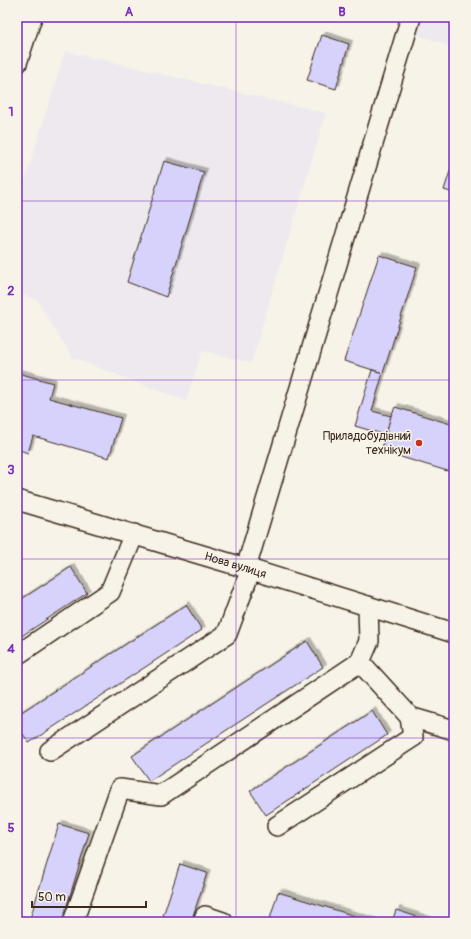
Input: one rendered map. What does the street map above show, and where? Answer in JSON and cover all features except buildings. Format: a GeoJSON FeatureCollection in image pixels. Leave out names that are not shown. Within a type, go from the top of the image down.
{"type":"FeatureCollection","features":[{"type":"Feature","properties":{"kind":"street"},"geometry":{"type":"LineString","coordinates":[[17,63],[32,17]]}},
{"type":"Feature","properties":{"kind":"street"},"geometry":{"type":"LineString","coordinates":[[50,751],[227,634],[248,569],[411,17]]}},
{"type":"Feature","properties":{"kind":"street","name":"Нова вулиця"},"geometry":{"type":"LineString","coordinates":[[17,500],[134,534],[454,633]]}},
{"type":"Feature","properties":{"kind":"street"},"geometry":{"type":"LineString","coordinates":[[17,655],[110,592],[134,534]]}},
{"type":"Feature","properties":{"kind":"street"},"geometry":{"type":"LineString","coordinates":[[73,922],[120,789],[160,794],[360,662],[369,641],[368,606]]}},
{"type":"Feature","properties":{"kind":"street"},"geometry":{"type":"LineString","coordinates":[[360,662],[410,717],[454,730]]}},
{"type":"Feature","properties":{"kind":"street"},"geometry":{"type":"LineString","coordinates":[[277,826],[412,738],[410,717]]}},
{"type":"Feature","properties":{"kind":"street"},"geometry":{"type":"LineString","coordinates":[[203,922],[205,916],[223,922]]}},
{"type":"Feature","properties":{"kind":"shaded area"},"geometry":{"type":"Polygon","coordinates":[[[417,17],[454,17],[454,47],[412,33],[417,17]]]}},
{"type":"Feature","properties":{"kind":"shaded area"},"geometry":{"type":"Polygon","coordinates":[[[65,51],[326,113],[251,363],[202,351],[186,401],[73,358],[37,300],[17,293],[17,207],[65,51]]]}},
{"type":"Feature","properties":{"kind":"place","name":"Приладобудівний технікум"},"geometry":{"type":"Point","coordinates":[419,443]}}]}
